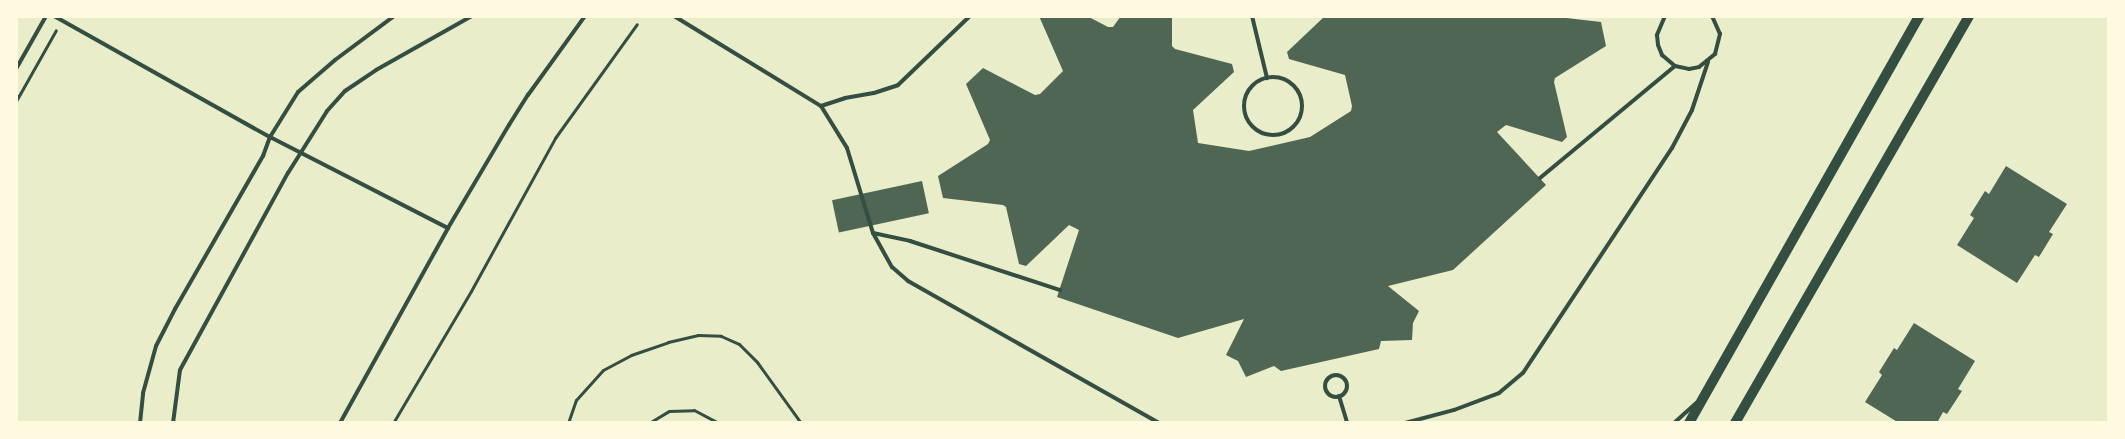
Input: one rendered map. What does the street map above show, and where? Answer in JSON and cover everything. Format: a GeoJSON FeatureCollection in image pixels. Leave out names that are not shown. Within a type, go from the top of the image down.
{"type":"FeatureCollection","features":[{"type":"Feature","properties":{"kind":"main road"},"geometry":{"type":"LineString","coordinates":[[1689,423],[1919,16]]}},
{"type":"Feature","properties":{"kind":"main road"},"geometry":{"type":"LineString","coordinates":[[1735,423],[1969,16]]}},
{"type":"Feature","properties":{"kind":"lane"},"geometry":{"type":"LineString","coordinates":[[16,69],[46,16]]}},
{"type":"Feature","properties":{"kind":"lane"},"geometry":{"type":"LineString","coordinates":[[54,16],[270,137],[448,228]]}},
{"type":"Feature","properties":{"kind":"lane"},"geometry":{"type":"LineString","coordinates":[[140,423],[143,393],[156,346],[175,308],[263,156],[270,137],[298,92],[335,60],[394,16]]}},
{"type":"Feature","properties":{"kind":"lane"},"geometry":{"type":"LineString","coordinates":[[173,423],[180,370],[300,152],[327,111],[345,91],[411,48],[472,16]]}},
{"type":"Feature","properties":{"kind":"lane"},"geometry":{"type":"LineString","coordinates":[[340,423],[448,228],[528,94],[586,16]]}},
{"type":"Feature","properties":{"kind":"lane"},"geometry":{"type":"LineString","coordinates":[[674,16],[821,106],[846,148],[873,233],[892,267],[908,281],[1159,423]]}},
{"type":"Feature","properties":{"kind":"lane"},"geometry":{"type":"LineString","coordinates":[[821,106],[846,98],[874,94],[898,85],[970,16]]}},
{"type":"Feature","properties":{"kind":"lane"},"geometry":{"type":"LineString","coordinates":[[1252,16],[1268,78]]}},
{"type":"Feature","properties":{"kind":"lane"},"geometry":{"type":"LineString","coordinates":[[1665,16],[1657,35],[1662,55],[1676,66],[1689,69],[1699,67],[1708,62]]}},
{"type":"Feature","properties":{"kind":"lane"},"geometry":{"type":"LineString","coordinates":[[1404,423],[1454,410],[1499,393],[1523,373],[1672,148],[1692,110],[1708,62],[1719,45],[1720,34],[1712,16]]}},
{"type":"Feature","properties":{"kind":"lane"},"geometry":{"type":"LineString","coordinates":[[1540,178],[1676,66]]}},
{"type":"Feature","properties":{"kind":"lane"},"geometry":{"type":"LineString","coordinates":[[1268,78],[1278,78],[1287,81],[1294,87],[1302,104],[1297,121],[1291,128],[1275,135],[1266,134],[1250,124],[1244,106],[1251,88],[1268,78]]}},
{"type":"Feature","properties":{"kind":"lane"},"geometry":{"type":"LineString","coordinates":[[873,233],[910,241],[1060,290]]}},
{"type":"Feature","properties":{"kind":"lane"},"geometry":{"type":"LineString","coordinates":[[1335,375],[1342,377],[1346,384],[1346,391],[1339,396],[1331,395],[1325,388],[1326,381],[1335,375]]}},
{"type":"Feature","properties":{"kind":"lane"},"geometry":{"type":"LineString","coordinates":[[1674,423],[1705,394]]}},
{"type":"Feature","properties":{"kind":"lane"},"geometry":{"type":"LineString","coordinates":[[1339,396],[1347,423]]}},
{"type":"Feature","properties":{"kind":"path"},"geometry":{"type":"LineString","coordinates":[[16,101],[61,20]]}},
{"type":"Feature","properties":{"kind":"path"},"geometry":{"type":"LineString","coordinates":[[393,423],[470,291],[555,138],[637,24]]}},
{"type":"Feature","properties":{"kind":"path"},"geometry":{"type":"LineString","coordinates":[[568,423],[576,400],[603,370],[631,355],[668,342],[698,335],[721,336],[739,344],[757,362],[800,423]]}},
{"type":"Feature","properties":{"kind":"path"},"geometry":{"type":"LineString","coordinates":[[649,423],[669,411],[694,410],[718,423]]}},
{"type":"Feature","properties":{"kind":"building"},"geometry":{"type":"Polygon","coordinates":[[[1039,16],[1087,16],[1108,27],[1113,27],[1121,16],[1172,16],[1172,46],[1175,49],[1232,64],[1234,72],[1193,110],[1198,143],[1249,151],[1310,137],[1351,111],[1352,106],[1345,75],[1289,59],[1287,52],[1325,16],[1549,16],[1601,22],[1606,46],[1555,78],[1554,82],[1567,137],[1562,142],[1506,125],[1497,132],[1546,185],[1453,270],[1388,286],[1419,311],[1413,323],[1412,340],[1381,341],[1379,349],[1281,371],[1274,366],[1246,377],[1238,361],[1226,355],[1244,319],[1178,338],[1057,297],[1079,230],[1069,225],[1026,266],[1019,264],[1006,207],[1003,205],[943,198],[938,176],[988,144],[990,140],[966,84],[983,68],[1035,95],[1040,94],[1063,71],[1039,16]]]}},
{"type":"Feature","properties":{"kind":"building"},"geometry":{"type":"Polygon","coordinates":[[[2006,166],[2067,204],[2049,232],[2053,234],[2039,257],[2035,255],[2017,283],[1957,245],[1974,218],[1970,215],[1985,191],[1989,194],[2006,166]]]}},
{"type":"Feature","properties":{"kind":"building"},"geometry":{"type":"Polygon","coordinates":[[[922,181],[929,213],[839,232],[832,200],[922,181]]]}},
{"type":"Feature","properties":{"kind":"building"},"geometry":{"type":"Polygon","coordinates":[[[1914,323],[1975,361],[1958,389],[1962,391],[1947,414],[1943,412],[1937,423],[1899,423],[1865,402],[1882,375],[1879,372],[1894,348],[1897,350],[1914,323]]]}}]}
